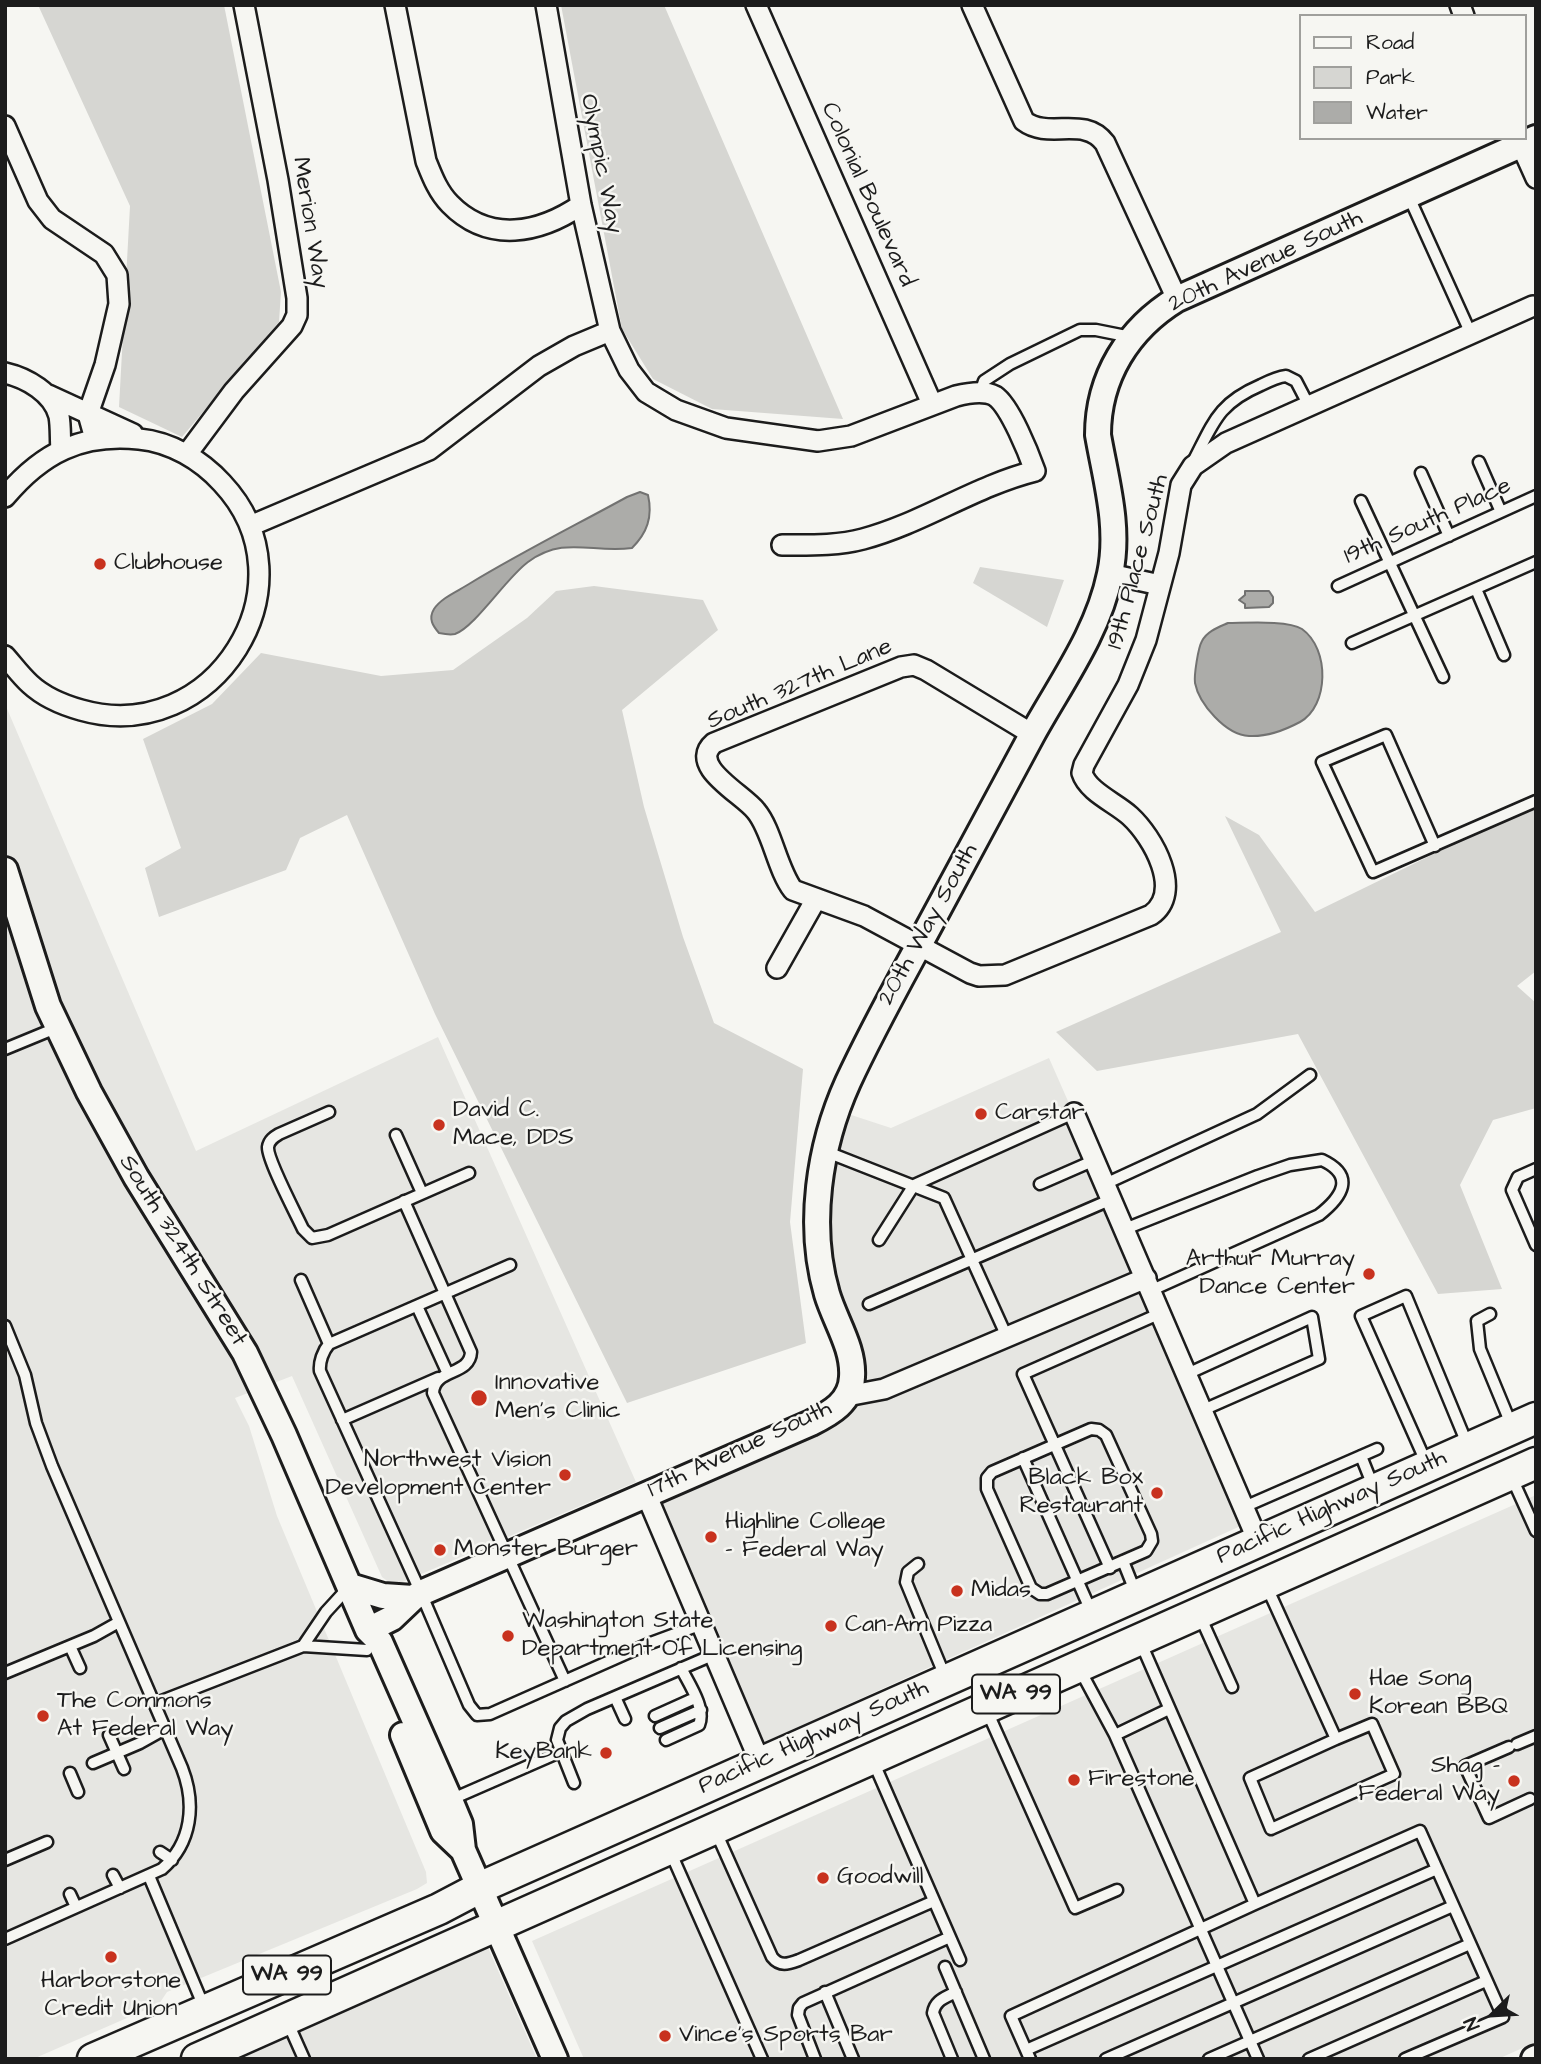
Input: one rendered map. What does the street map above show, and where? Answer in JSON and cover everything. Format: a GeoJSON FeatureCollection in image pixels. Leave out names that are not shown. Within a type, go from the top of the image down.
{"type":"FeatureCollection","features":[{"type":"Feature","properties":{"kind":"main road","name":"Pacific Highway South"},"geometry":{"type":"LineString","coordinates":[[93,2059],[439,1909],[479,1888],[760,1762],[1524,1423]]}},
{"type":"Feature","properties":{"kind":"main road","name":"Pacific Highway South"},"geometry":{"type":"LineString","coordinates":[[197,2059],[1523,1468]]}},
{"type":"Feature","properties":{"kind":"main road"},"geometry":{"type":"LineString","coordinates":[[130,2059],[145,2052],[192,2017]]}},
{"type":"Feature","properties":{"kind":"street","name":"Merion Way"},"geometry":{"type":"LineString","coordinates":[[187,454],[234,391],[292,326],[297,315],[297,298],[278,180],[244,5]]}},
{"type":"Feature","properties":{"kind":"street"},"geometry":{"type":"LineString","coordinates":[[395,5],[426,161],[435,183],[450,204],[470,219],[491,228],[513,231],[541,227],[581,205]]}},
{"type":"Feature","properties":{"kind":"street","name":"Olympic Way"},"geometry":{"type":"LineString","coordinates":[[546,5],[581,205],[610,331],[629,370],[646,391],[676,410],[726,428],[803,440],[836,439],[868,430],[961,394],[980,393]]}},
{"type":"Feature","properties":{"kind":"street","name":"Colonial Boulevard"},"geometry":{"type":"LineString","coordinates":[[756,5],[932,404]]}},
{"type":"Feature","properties":{"kind":"street"},"geometry":{"type":"LineString","coordinates":[[972,5],[1024,121],[1041,129],[1088,130],[1097,134],[1105,143],[1177,299]]}},
{"type":"Feature","properties":{"kind":"street"},"geometry":{"type":"LineString","coordinates":[[5,126],[38,201],[52,219],[104,254],[117,275],[118,304],[105,365],[88,414],[95,439]]}},
{"type":"Feature","properties":{"kind":"street"},"geometry":{"type":"LineString","coordinates":[[1525,141],[1536,178]]}},
{"type":"Feature","properties":{"kind":"street","name":"20th Avenue South"},"geometry":{"type":"LineString","coordinates":[[1104,470],[1098,435],[1099,408],[1109,375],[1131,338],[1153,315],[1177,299],[1409,197],[1525,141]]}},
{"type":"Feature","properties":{"kind":"street","name":"19th Place South"},"geometry":{"type":"LineString","coordinates":[[919,946],[974,975],[1001,976],[1146,917],[1162,905],[1166,888],[1165,877],[1148,838],[1130,816],[1087,782],[1082,773],[1138,661],[1168,553],[1175,507],[1187,473],[1226,443],[1533,306]]}},
{"type":"Feature","properties":{"kind":"street"},"geometry":{"type":"LineString","coordinates":[[250,526],[429,450],[539,366],[574,346],[610,331]]}},
{"type":"Feature","properties":{"kind":"street"},"geometry":{"type":"LineString","coordinates":[[5,373],[16,375],[48,395],[144,439],[187,454],[215,475],[228,489],[250,526],[259,573],[257,600],[249,629],[227,666],[205,687],[180,703],[154,712],[121,717],[96,715],[66,706],[30,684],[5,656]]}},
{"type":"Feature","properties":{"kind":"street"},"geometry":{"type":"LineString","coordinates":[[782,545],[836,544],[869,537],[1009,478],[1035,471],[1002,403],[994,396],[980,393]]}},
{"type":"Feature","properties":{"kind":"street"},"geometry":{"type":"LineString","coordinates":[[48,395],[59,416],[61,450]]}},
{"type":"Feature","properties":{"kind":"street"},"geometry":{"type":"LineString","coordinates":[[5,497],[22,476],[42,460],[61,450],[95,439],[144,439]]}},
{"type":"Feature","properties":{"kind":"street","name":"20th Way South"},"geometry":{"type":"LineString","coordinates":[[848,1396],[852,1364],[827,1292],[820,1257],[818,1217],[824,1151],[836,1110],[869,1035],[1032,734],[1074,662],[1091,626],[1110,574],[1114,533],[1104,470]]}},
{"type":"Feature","properties":{"kind":"street"},"geometry":{"type":"LineString","coordinates":[[1110,574],[1160,585]]}},
{"type":"Feature","properties":{"kind":"street","name":"South 327th Lane"},"geometry":{"type":"LineString","coordinates":[[919,946],[864,916],[796,892],[790,887],[757,811],[708,765],[706,753],[714,743],[900,667],[913,665],[921,667],[1032,734]]}},
{"type":"Feature","properties":{"kind":"street","name":"South 324th Street"},"geometry":{"type":"LineString","coordinates":[[5,870],[30,954],[58,1027],[117,1145],[245,1353],[268,1399],[350,1586],[367,1640],[443,1831],[463,1850]]}},
{"type":"Feature","properties":{"kind":"street"},"geometry":{"type":"LineString","coordinates":[[777,968],[816,899]]}},
{"type":"Feature","properties":{"kind":"street"},"geometry":{"type":"LineString","coordinates":[[1074,1113],[1258,1541]]}},
{"type":"Feature","properties":{"kind":"street","name":"17th Avenue South"},"geometry":{"type":"LineString","coordinates":[[367,1640],[417,1595],[811,1423],[829,1413],[848,1396],[884,1389],[1007,1338],[1149,1284]]}},
{"type":"Feature","properties":{"kind":"street"},"geometry":{"type":"LineString","coordinates":[[646,1494],[760,1762]]}},
{"type":"Feature","properties":{"kind":"street","name":"17th Avenue South"},"geometry":{"type":"LineString","coordinates":[[350,1586],[383,1596],[417,1595]]}},
{"type":"Feature","properties":{"kind":"street","name":"South 324th Street"},"geometry":{"type":"LineString","coordinates":[[367,1640],[380,1642],[460,1824],[463,1850],[555,2059]]}},
{"type":"Feature","properties":{"kind":"lane"},"geometry":{"type":"LineString","coordinates":[[1409,197],[1471,334]]}},
{"type":"Feature","properties":{"kind":"lane"},"geometry":{"type":"LineString","coordinates":[[980,393],[984,381],[1010,363],[1080,330],[1096,330],[1131,338]]}},
{"type":"Feature","properties":{"kind":"lane"},"geometry":{"type":"LineString","coordinates":[[1187,473],[1219,414],[1231,400],[1241,394],[1286,376],[1297,382],[1309,406]]}},
{"type":"Feature","properties":{"kind":"lane"},"geometry":{"type":"LineString","coordinates":[[1479,463],[1501,512]]}},
{"type":"Feature","properties":{"kind":"lane"},"geometry":{"type":"LineString","coordinates":[[1421,473],[1449,536]]}},
{"type":"Feature","properties":{"kind":"lane","name":"19th South Place"},"geometry":{"type":"LineString","coordinates":[[1338,586],[1536,496]]}},
{"type":"Feature","properties":{"kind":"lane"},"geometry":{"type":"LineString","coordinates":[[1361,501],[1443,677]]}},
{"type":"Feature","properties":{"kind":"lane"},"geometry":{"type":"LineString","coordinates":[[1352,643],[1536,562]]}},
{"type":"Feature","properties":{"kind":"lane"},"geometry":{"type":"LineString","coordinates":[[1476,589],[1504,655]]}},
{"type":"Feature","properties":{"kind":"lane"},"geometry":{"type":"LineString","coordinates":[[1435,846],[1386,735],[1322,762],[1373,872],[1435,846],[1536,801]]}},
{"type":"Feature","properties":{"kind":"lane"},"geometry":{"type":"LineString","coordinates":[[5,1049],[58,1027]]}},
{"type":"Feature","properties":{"kind":"lane"},"geometry":{"type":"LineString","coordinates":[[869,1304],[972,1259],[1108,1192],[1257,1114],[1310,1075]]}},
{"type":"Feature","properties":{"kind":"lane"},"geometry":{"type":"LineString","coordinates":[[329,1112],[279,1134],[272,1139],[268,1147],[306,1234],[312,1238],[320,1238],[469,1173]]}},
{"type":"Feature","properties":{"kind":"lane"},"geometry":{"type":"LineString","coordinates":[[879,1240],[914,1185],[1074,1113]]}},
{"type":"Feature","properties":{"kind":"lane"},"geometry":{"type":"LineString","coordinates":[[396,1135],[422,1193]]}},
{"type":"Feature","properties":{"kind":"lane"},"geometry":{"type":"LineString","coordinates":[[824,1151],[945,1199],[1007,1338]]}},
{"type":"Feature","properties":{"kind":"lane"},"geometry":{"type":"LineString","coordinates":[[1040,1184],[1095,1160]]}},
{"type":"Feature","properties":{"kind":"lane"},"geometry":{"type":"LineString","coordinates":[[1125,1229],[1290,1165],[1322,1160],[1336,1168],[1341,1177],[1343,1185],[1340,1196],[1319,1215],[1149,1284]]}},
{"type":"Feature","properties":{"kind":"lane"},"geometry":{"type":"LineString","coordinates":[[1536,1169],[1518,1177],[1512,1190],[1536,1245]]}},
{"type":"Feature","properties":{"kind":"lane"},"geometry":{"type":"LineString","coordinates":[[342,1420],[445,1375],[466,1364],[471,1355],[404,1201]]}},
{"type":"Feature","properties":{"kind":"lane"},"geometry":{"type":"LineString","coordinates":[[510,1265],[330,1344],[325,1349],[320,1367],[417,1595],[469,1705],[477,1715],[490,1714],[648,1644],[702,1624]]}},
{"type":"Feature","properties":{"kind":"lane"},"geometry":{"type":"LineString","coordinates":[[301,1280],[330,1344]]}},
{"type":"Feature","properties":{"kind":"lane"},"geometry":{"type":"LineString","coordinates":[[1428,1465],[1361,1316],[1406,1296],[1468,1448]]}},
{"type":"Feature","properties":{"kind":"lane"},"geometry":{"type":"LineString","coordinates":[[417,1306],[445,1375]]}},
{"type":"Feature","properties":{"kind":"lane"},"geometry":{"type":"LineString","coordinates":[[1110,1567],[1023,1374],[1161,1313]]}},
{"type":"Feature","properties":{"kind":"lane"},"geometry":{"type":"LineString","coordinates":[[1490,1314],[1477,1321],[1480,1349],[1524,1423]]}},
{"type":"Feature","properties":{"kind":"lane"},"geometry":{"type":"LineString","coordinates":[[1187,1374],[1312,1317],[1319,1359],[1203,1410]]}},
{"type":"Feature","properties":{"kind":"lane"},"geometry":{"type":"LineString","coordinates":[[5,1326],[25,1375],[42,1441],[185,1775],[191,1802],[187,1830],[178,1853],[172,1860],[149,1876],[5,1938]]}},
{"type":"Feature","properties":{"kind":"lane"},"geometry":{"type":"LineString","coordinates":[[445,1375],[435,1382],[433,1392],[565,1681]]}},
{"type":"Feature","properties":{"kind":"lane"},"geometry":{"type":"LineString","coordinates":[[1095,1429],[1106,1435],[1152,1538],[1150,1546],[1146,1551],[1047,1594],[1035,1592],[986,1485],[992,1472],[1023,1458],[1095,1429]]}},
{"type":"Feature","properties":{"kind":"lane"},"geometry":{"type":"LineString","coordinates":[[1244,1507],[1377,1448]]}},
{"type":"Feature","properties":{"kind":"lane"},"geometry":{"type":"LineString","coordinates":[[1361,1456],[1375,1490]]}},
{"type":"Feature","properties":{"kind":"lane"},"geometry":{"type":"LineString","coordinates":[[1023,1458],[1093,1614]]}},
{"type":"Feature","properties":{"kind":"lane"},"geometry":{"type":"LineString","coordinates":[[1523,1468],[1536,1531]]}},
{"type":"Feature","properties":{"kind":"lane"},"geometry":{"type":"LineString","coordinates":[[1123,1561],[1137,1595]]}},
{"type":"Feature","properties":{"kind":"lane"},"geometry":{"type":"LineString","coordinates":[[918,1564],[908,1572],[906,1582],[946,1679]]}},
{"type":"Feature","properties":{"kind":"lane"},"geometry":{"type":"LineString","coordinates":[[1265,1583],[1336,1739]]}},
{"type":"Feature","properties":{"kind":"lane"},"geometry":{"type":"LineString","coordinates":[[303,1646],[326,1612],[350,1586]]}},
{"type":"Feature","properties":{"kind":"lane"},"geometry":{"type":"LineString","coordinates":[[1199,1612],[1232,1687]]}},
{"type":"Feature","properties":{"kind":"lane"},"geometry":{"type":"LineString","coordinates":[[5,1673],[119,1622]]}},
{"type":"Feature","properties":{"kind":"lane"},"geometry":{"type":"LineString","coordinates":[[154,1704],[303,1646],[367,1640]]}},
{"type":"Feature","properties":{"kind":"lane"},"geometry":{"type":"LineString","coordinates":[[1139,1640],[1255,1904]]}},
{"type":"Feature","properties":{"kind":"lane"},"geometry":{"type":"LineString","coordinates":[[70,1646],[80,1668]]}},
{"type":"Feature","properties":{"kind":"lane"},"geometry":{"type":"LineString","coordinates":[[574,1783],[560,1752],[557,1737],[566,1721],[587,1709],[715,1654]]}},
{"type":"Feature","properties":{"kind":"lane"},"geometry":{"type":"LineString","coordinates":[[1078,1666],[1115,1735],[1258,2059]]}},
{"type":"Feature","properties":{"kind":"lane"},"geometry":{"type":"LineString","coordinates":[[666,1740],[699,1725],[701,1710],[681,1668]]}},
{"type":"Feature","properties":{"kind":"lane"},"geometry":{"type":"LineString","coordinates":[[615,1697],[625,1719]]}},
{"type":"Feature","properties":{"kind":"lane"},"geometry":{"type":"LineString","coordinates":[[655,1716],[695,1698]]}},
{"type":"Feature","properties":{"kind":"lane"},"geometry":{"type":"LineString","coordinates":[[985,1708],[1075,1908],[1116,1890]]}},
{"type":"Feature","properties":{"kind":"lane"},"geometry":{"type":"LineString","coordinates":[[1115,1735],[1169,1709]]}},
{"type":"Feature","properties":{"kind":"lane"},"geometry":{"type":"LineString","coordinates":[[660,1728],[701,1710]]}},
{"type":"Feature","properties":{"kind":"lane"},"geometry":{"type":"LineString","coordinates":[[1372,1724],[1394,1773],[1271,1829],[1250,1778],[1336,1739],[1372,1724]]}},
{"type":"Feature","properties":{"kind":"lane"},"geometry":{"type":"LineString","coordinates":[[93,1763],[165,1729]]}},
{"type":"Feature","properties":{"kind":"lane"},"geometry":{"type":"LineString","coordinates":[[109,1735],[124,1769]]}},
{"type":"Feature","properties":{"kind":"lane"},"geometry":{"type":"LineString","coordinates":[[1531,1799],[1489,1818],[1465,1766],[1536,1736]]}},
{"type":"Feature","properties":{"kind":"lane"},"geometry":{"type":"LineString","coordinates":[[450,1800],[560,1752]]}},
{"type":"Feature","properties":{"kind":"lane"},"geometry":{"type":"LineString","coordinates":[[871,1757],[960,1960]]}},
{"type":"Feature","properties":{"kind":"lane"},"geometry":{"type":"LineString","coordinates":[[69,1773],[78,1792]]}},
{"type":"Feature","properties":{"kind":"lane"},"geometry":{"type":"LineString","coordinates":[[715,1828],[772,1957],[781,1964],[799,1960],[934,1900]]}},
{"type":"Feature","properties":{"kind":"lane"},"geometry":{"type":"LineString","coordinates":[[1405,2059],[1503,2017],[1486,1981],[1437,1869],[1420,1831],[1200,1928],[1011,2016],[1028,2054],[1217,1966],[1437,1869]]}},
{"type":"Feature","properties":{"kind":"lane"},"geometry":{"type":"LineString","coordinates":[[5,1860],[47,1842]]}},
{"type":"Feature","properties":{"kind":"lane"},"geometry":{"type":"LineString","coordinates":[[669,1848],[762,2059]]}},
{"type":"Feature","properties":{"kind":"lane"},"geometry":{"type":"LineString","coordinates":[[160,1852],[172,1860]]}},
{"type":"Feature","properties":{"kind":"lane"},"geometry":{"type":"LineString","coordinates":[[113,1875],[120,1888]]}},
{"type":"Feature","properties":{"kind":"lane"},"geometry":{"type":"LineString","coordinates":[[149,1876],[192,2017]]}},
{"type":"Feature","properties":{"kind":"lane"},"geometry":{"type":"LineString","coordinates":[[70,1894],[76,1907]]}},
{"type":"Feature","properties":{"kind":"lane"},"geometry":{"type":"LineString","coordinates":[[1106,2059],[1453,1906]]}},
{"type":"Feature","properties":{"kind":"lane"},"geometry":{"type":"LineString","coordinates":[[815,2059],[798,2012],[803,2003],[950,1937]]}},
{"type":"Feature","properties":{"kind":"lane"},"geometry":{"type":"LineString","coordinates":[[1209,2059],[1470,1944]]}},
{"type":"Feature","properties":{"kind":"lane"},"geometry":{"type":"LineString","coordinates":[[945,1967],[984,2059]]}},
{"type":"Feature","properties":{"kind":"lane"},"geometry":{"type":"LineString","coordinates":[[1310,2059],[1486,1981]]}},
{"type":"Feature","properties":{"kind":"lane"},"geometry":{"type":"LineString","coordinates":[[825,1992],[853,2059]]}},
{"type":"Feature","properties":{"kind":"lane"},"geometry":{"type":"LineString","coordinates":[[952,2059],[933,2010],[939,2001],[956,1992]]}},
{"type":"Feature","properties":{"kind":"lane"},"geometry":{"type":"LineString","coordinates":[[286,2019],[304,2059]]}},
{"type":"Feature","properties":{"kind":"shaded area","name":"The Commons At Federal Way"},"geometry":{"type":"Polygon","coordinates":[[[5,704],[196,1151],[438,1037],[636,1482],[398,1584],[390,1583],[382,1577],[292,1376],[235,1398],[249,1426],[277,1516],[426,1872],[427,1883],[167,1992],[159,2004],[33,2059],[5,2059],[5,704]]]}},
{"type":"Feature","properties":{"kind":"shaded area"},"geometry":{"type":"Polygon","coordinates":[[[1049,1058],[1146,1278],[1245,1524],[765,1742],[700,1621],[647,1494],[848,1396],[823,1275],[836,1110],[891,1128],[1049,1058]]]}},
{"type":"Feature","properties":{"kind":"shaded area"},"geometry":{"type":"Polygon","coordinates":[[[1536,1495],[1536,2042],[1498,2059],[584,2059],[532,1941],[1536,1495]]]}},
{"type":"Feature","properties":{"kind":"shaded area"},"geometry":{"type":"Polygon","coordinates":[[[486,1943],[537,2059],[231,2059],[486,1943]]]}},
{"type":"Feature","properties":{"kind":"green space"},"geometry":{"type":"Polygon","coordinates":[[[38,5],[224,5],[281,292],[279,322],[182,437],[119,407],[130,206],[38,5]]]}},
{"type":"Feature","properties":{"kind":"green space"},"geometry":{"type":"Polygon","coordinates":[[[561,5],[664,5],[843,419],[712,409],[653,379],[622,329],[561,5]]]}},
{"type":"Feature","properties":{"kind":"green space"},"geometry":{"type":"Polygon","coordinates":[[[980,567],[1064,580],[1047,627],[973,583],[980,567]]]}},
{"type":"Feature","properties":{"kind":"green space"},"geometry":{"type":"Polygon","coordinates":[[[594,586],[703,600],[718,630],[622,710],[644,807],[683,937],[714,1023],[803,1069],[790,1222],[806,1343],[627,1403],[435,1014],[347,815],[300,838],[286,870],[159,917],[145,868],[181,848],[143,739],[212,704],[261,653],[381,676],[453,670],[527,618],[556,591],[594,586]]]}},
{"type":"Feature","properties":{"kind":"green space"},"geometry":{"type":"Polygon","coordinates":[[[1536,804],[1536,971],[1517,986],[1536,1003],[1536,1108],[1493,1120],[1460,1185],[1502,1289],[1438,1294],[1298,1034],[1097,1071],[1056,1032],[1281,932],[1225,816],[1259,835],[1315,912],[1536,804]]]}},
{"type":"Feature","properties":{"kind":"water"},"geometry":{"type":"Polygon","coordinates":[[[640,492],[648,495],[649,517],[642,536],[632,548],[567,547],[541,554],[520,569],[463,630],[449,634],[439,633],[435,628],[431,619],[432,613],[445,598],[527,550],[640,492]]]}},
{"type":"Feature","properties":{"kind":"water"},"geometry":{"type":"Polygon","coordinates":[[[1245,591],[1269,591],[1273,603],[1269,607],[1245,608],[1245,604],[1239,600],[1245,595],[1245,591]]]}},
{"type":"Feature","properties":{"kind":"water"},"geometry":{"type":"Polygon","coordinates":[[[1228,623],[1287,624],[1302,629],[1311,638],[1318,650],[1322,677],[1321,691],[1310,714],[1288,728],[1249,736],[1231,730],[1215,717],[1198,691],[1195,683],[1196,668],[1202,641],[1214,630],[1228,623]]]}},
{"type":"Feature","properties":{"kind":"place","name":"Clubhouse"},"geometry":{"type":"Point","coordinates":[100,564]}},
{"type":"Feature","properties":{"kind":"place","name":"Carstar"},"geometry":{"type":"Point","coordinates":[981,1114]}},
{"type":"Feature","properties":{"kind":"place","name":"David C. Mace, DDS"},"geometry":{"type":"Point","coordinates":[439,1125]}},
{"type":"Feature","properties":{"kind":"place","name":"Arthur Murray Dance Center"},"geometry":{"type":"Point","coordinates":[1369,1274]}},
{"type":"Feature","properties":{"kind":"place","name":"Innovative Men's Clinic"},"geometry":{"type":"Point","coordinates":[479,1398]}},
{"type":"Feature","properties":{"kind":"place","name":"Northwest Vision Development Center"},"geometry":{"type":"Point","coordinates":[565,1475]}},
{"type":"Feature","properties":{"kind":"place","name":"Black Box Restaurant"},"geometry":{"type":"Point","coordinates":[1157,1493]}},
{"type":"Feature","properties":{"kind":"place","name":"Highline College - Federal Way"},"geometry":{"type":"Point","coordinates":[711,1537]}},
{"type":"Feature","properties":{"kind":"place","name":"Monster Burger"},"geometry":{"type":"Point","coordinates":[440,1550]}},
{"type":"Feature","properties":{"kind":"place","name":"Midas"},"geometry":{"type":"Point","coordinates":[957,1591]}},
{"type":"Feature","properties":{"kind":"place","name":"Can-Am Pizza"},"geometry":{"type":"Point","coordinates":[831,1626]}},
{"type":"Feature","properties":{"kind":"place","name":"Washington State Department Of Licensing"},"geometry":{"type":"Point","coordinates":[508,1636]}},
{"type":"Feature","properties":{"kind":"place","name":"Hae Song Korean BBQ"},"geometry":{"type":"Point","coordinates":[1355,1694]}},
{"type":"Feature","properties":{"kind":"place","name":"The Commons At Federal Way"},"geometry":{"type":"Point","coordinates":[43,1716]}},
{"type":"Feature","properties":{"kind":"place","name":"KeyBank"},"geometry":{"type":"Point","coordinates":[606,1753]}},
{"type":"Feature","properties":{"kind":"place","name":"Firestone"},"geometry":{"type":"Point","coordinates":[1074,1780]}},
{"type":"Feature","properties":{"kind":"place","name":"Shag - Federal Way"},"geometry":{"type":"Point","coordinates":[1514,1781]}},
{"type":"Feature","properties":{"kind":"place","name":"Goodwill"},"geometry":{"type":"Point","coordinates":[823,1878]}},
{"type":"Feature","properties":{"kind":"place","name":"Harborstone Credit Union"},"geometry":{"type":"Point","coordinates":[111,1957]}},
{"type":"Feature","properties":{"kind":"place","name":"Vince's Sports Bar"},"geometry":{"type":"Point","coordinates":[665,2036]}}]}
